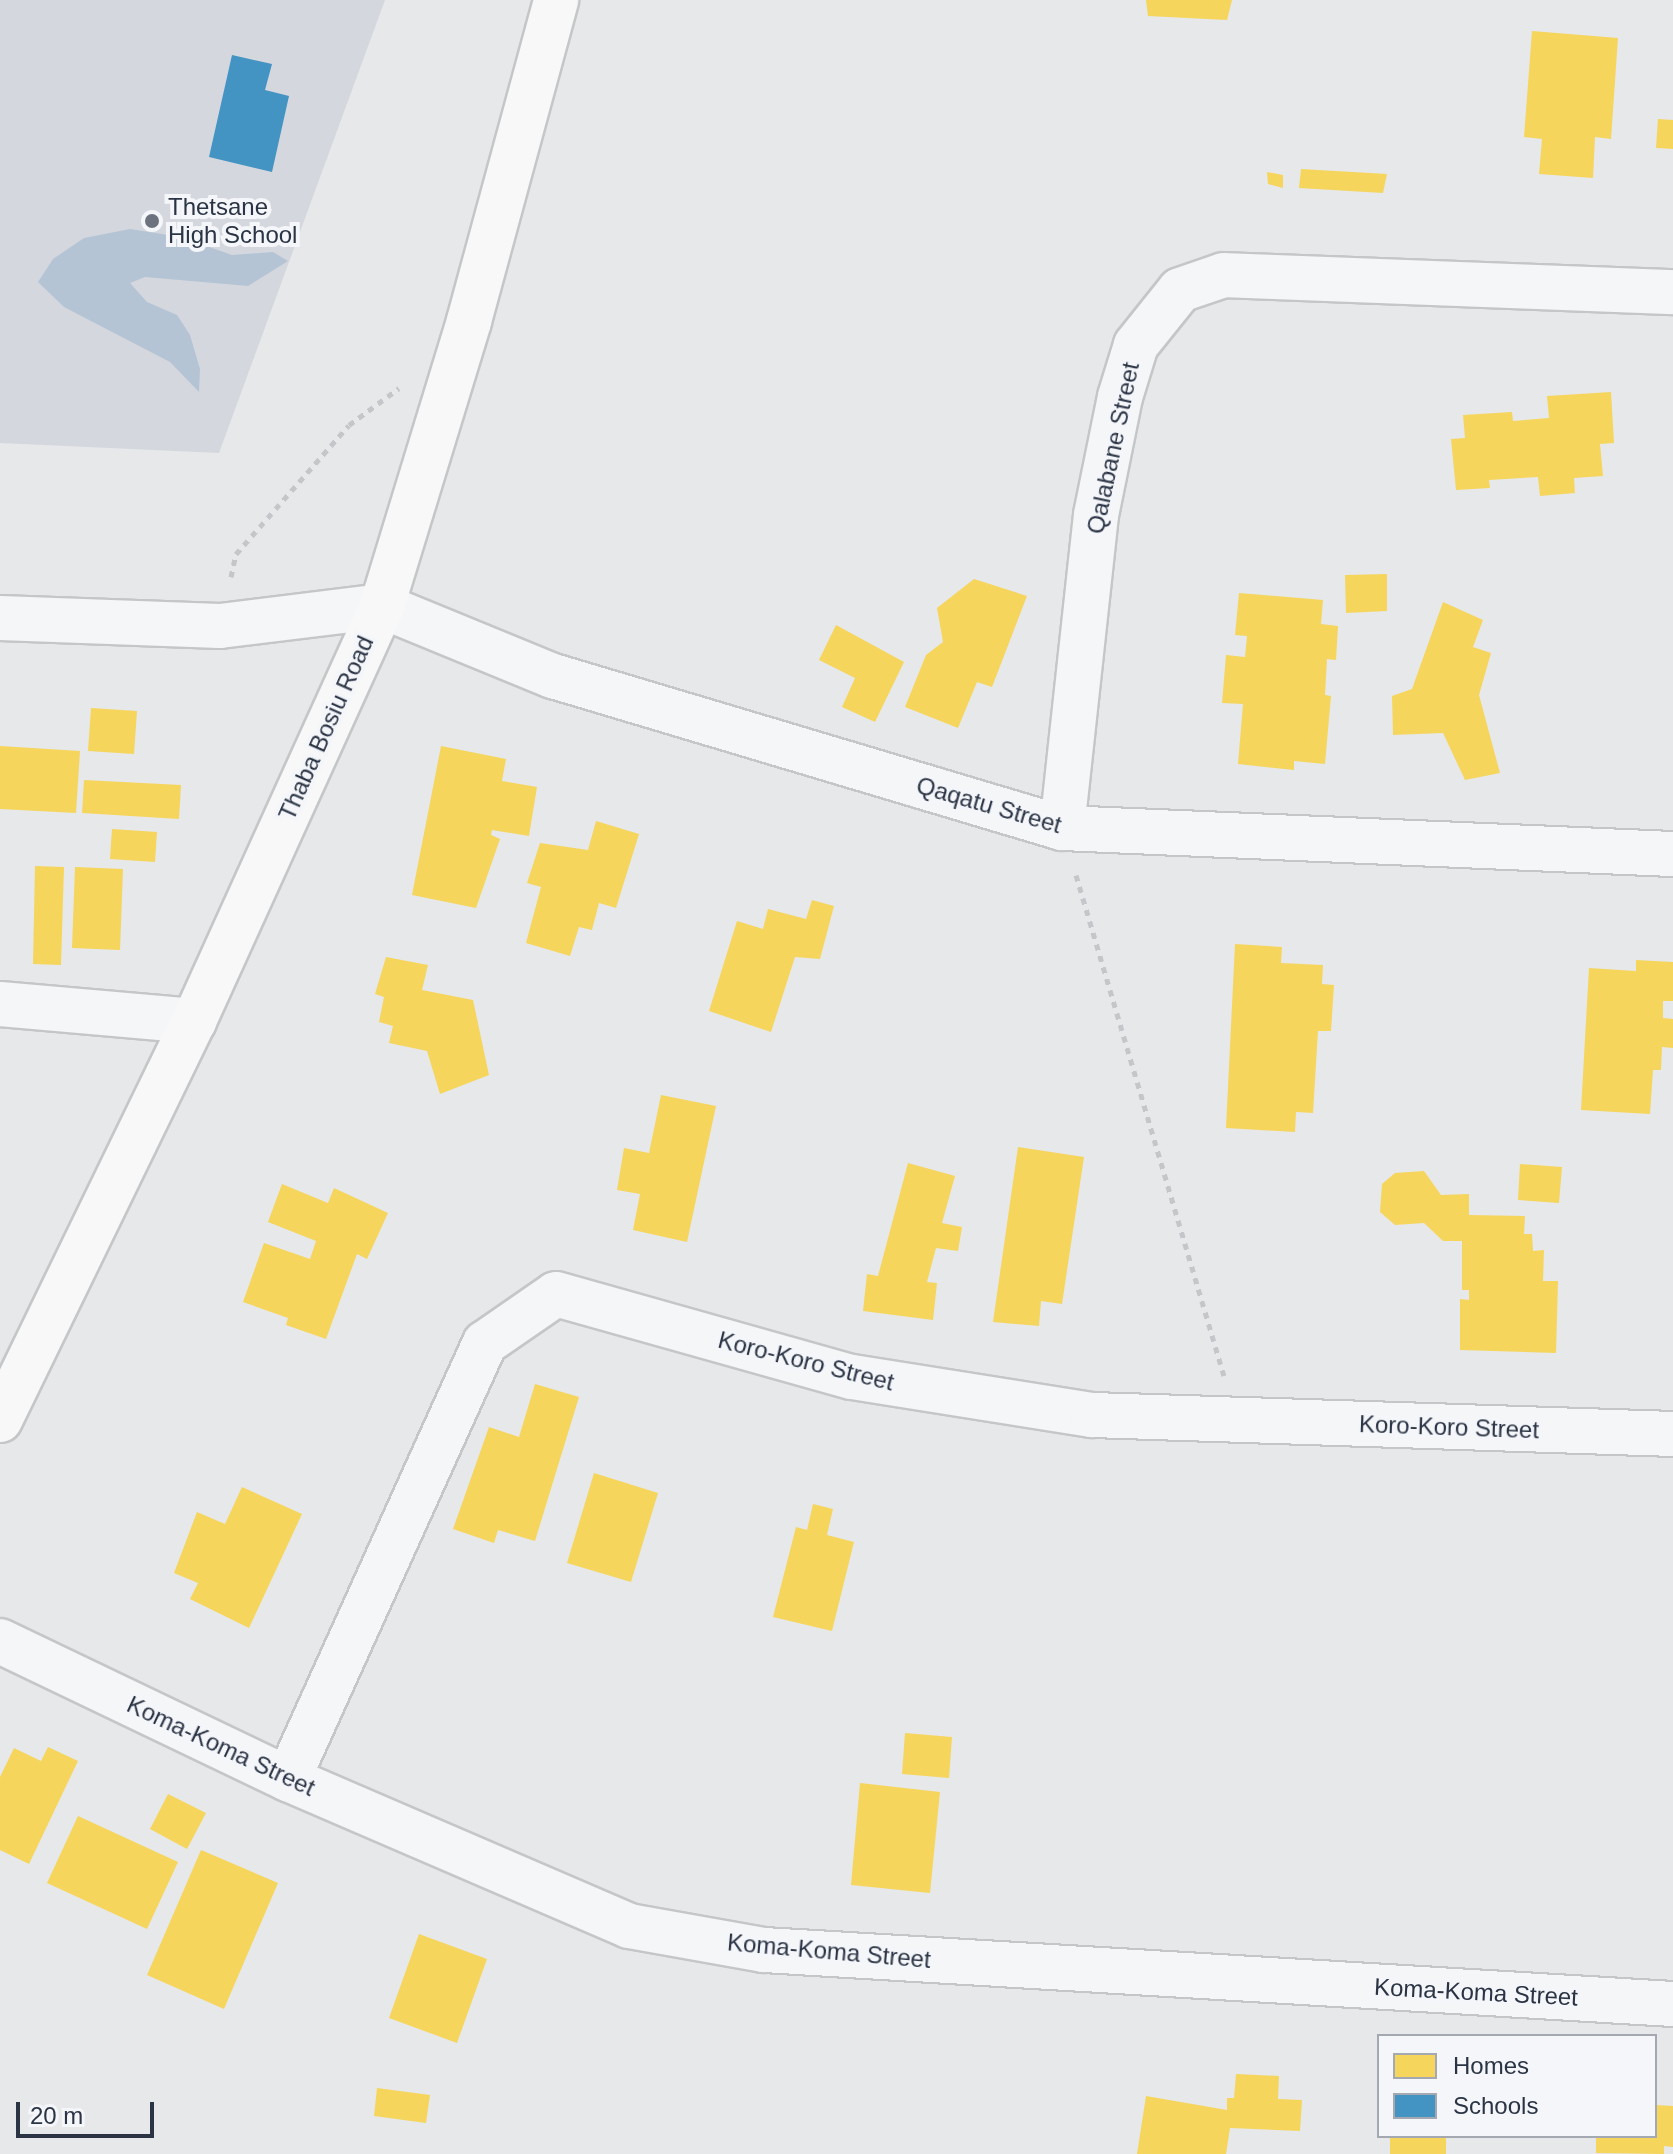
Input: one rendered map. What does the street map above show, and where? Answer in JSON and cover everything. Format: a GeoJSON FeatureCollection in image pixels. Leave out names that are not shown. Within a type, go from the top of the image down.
{"type":"FeatureCollection","features":[{"type":"Feature","properties":{"kind":"street","name":"Thaba Bosiu Road"},"geometry":{"type":"LineString","coordinates":[[0,1420],[194,1021],[382,606],[469,321],[556,0]]}},
{"type":"Feature","properties":{"kind":"street","name":"Qalabane Street"},"geometry":{"type":"LineString","coordinates":[[1062,828],[1096,515],[1120,397],[1136,345],[1180,290],[1224,275],[1673,292]]}},
{"type":"Feature","properties":{"kind":"street"},"geometry":{"type":"LineString","coordinates":[[0,618],[220,626],[382,606]]}},
{"type":"Feature","properties":{"kind":"street","name":"Qaqatu Street"},"geometry":{"type":"LineString","coordinates":[[382,606],[553,676],[1062,828],[1673,854]]}},
{"type":"Feature","properties":{"kind":"street"},"geometry":{"type":"LineString","coordinates":[[0,1004],[194,1021]]}},
{"type":"Feature","properties":{"kind":"street","name":"Koro-Koro Street"},"geometry":{"type":"LineString","coordinates":[[288,1779],[485,1343],[556,1294],[852,1377],[1092,1415],[1673,1434]]}},
{"type":"Feature","properties":{"kind":"street","name":"Koma-Koma Street"},"geometry":{"type":"LineString","coordinates":[[0,1641],[288,1779],[629,1926],[764,1950],[1673,2004]]}},
{"type":"Feature","properties":{"kind":"path"},"geometry":{"type":"LineString","coordinates":[[220,626],[236,554],[349,425],[405,383]]}},
{"type":"Feature","properties":{"kind":"path"},"geometry":{"type":"LineString","coordinates":[[1062,828],[1237,1420]]}},
{"type":"Feature","properties":{"kind":"shaded area","name":"Thetsane High School"},"geometry":{"type":"Polygon","coordinates":[[[0,0],[385,0],[219,453],[0,443],[0,0]]]}},
{"type":"Feature","properties":{"kind":"water"},"geometry":{"type":"Polygon","coordinates":[[[130,229],[181,237],[232,255],[273,252],[288,261],[248,286],[145,277],[130,283],[147,302],[177,315],[190,335],[200,369],[199,392],[170,362],[64,307],[38,282],[53,259],[84,238],[130,229]]]}},
{"type":"Feature","properties":{"kind":"building: Homes"},"geometry":{"type":"Polygon","coordinates":[[[1146,0],[1232,0],[1227,20],[1148,16],[1146,0]]]}},
{"type":"Feature","properties":{"kind":"building: Homes"},"geometry":{"type":"Polygon","coordinates":[[[1532,31],[1618,38],[1611,139],[1595,137],[1593,178],[1539,174],[1542,139],[1524,137],[1532,31]]]}},
{"type":"Feature","properties":{"kind":"building: Homes"},"geometry":{"type":"Polygon","coordinates":[[[1658,119],[1673,120],[1673,149],[1656,148],[1658,119]]]}},
{"type":"Feature","properties":{"kind":"building: Homes"},"geometry":{"type":"Polygon","coordinates":[[[1301,169],[1387,174],[1383,193],[1299,188],[1301,169]]]}},
{"type":"Feature","properties":{"kind":"building: Homes"},"geometry":{"type":"Polygon","coordinates":[[[1267,172],[1283,175],[1283,188],[1268,184],[1267,172]]]}},
{"type":"Feature","properties":{"kind":"building: Homes"},"geometry":{"type":"Polygon","coordinates":[[[1611,392],[1614,443],[1600,444],[1603,476],[1574,478],[1575,493],[1540,496],[1538,477],[1489,480],[1490,488],[1456,490],[1451,439],[1465,438],[1463,415],[1512,412],[1513,421],[1549,418],[1547,396],[1611,392]]]}},
{"type":"Feature","properties":{"kind":"building: Homes"},"geometry":{"type":"Polygon","coordinates":[[[1387,574],[1387,611],[1346,613],[1345,575],[1387,574]]]}},
{"type":"Feature","properties":{"kind":"building: Homes"},"geometry":{"type":"Polygon","coordinates":[[[974,579],[1027,596],[992,687],[977,682],[958,728],[905,707],[926,655],[943,642],[937,608],[974,579]]]}},
{"type":"Feature","properties":{"kind":"building: Homes"},"geometry":{"type":"Polygon","coordinates":[[[1239,593],[1323,600],[1321,624],[1338,626],[1336,660],[1327,659],[1325,695],[1331,696],[1325,764],[1294,761],[1294,770],[1238,764],[1243,704],[1222,703],[1226,655],[1245,657],[1247,636],[1235,635],[1239,593]]]}},
{"type":"Feature","properties":{"kind":"building: Homes"},"geometry":{"type":"Polygon","coordinates":[[[1443,602],[1483,620],[1473,647],[1491,653],[1479,695],[1500,773],[1465,780],[1443,733],[1393,735],[1392,696],[1412,689],[1443,602]]]}},
{"type":"Feature","properties":{"kind":"building: Homes"},"geometry":{"type":"Polygon","coordinates":[[[836,625],[904,662],[875,722],[842,707],[855,678],[819,660],[836,625]]]}},
{"type":"Feature","properties":{"kind":"building: Homes"},"geometry":{"type":"Polygon","coordinates":[[[91,708],[137,711],[134,754],[88,751],[91,708]]]}},
{"type":"Feature","properties":{"kind":"building: Homes"},"geometry":{"type":"Polygon","coordinates":[[[0,746],[80,751],[76,813],[0,809],[0,746]]]}},
{"type":"Feature","properties":{"kind":"building: Homes"},"geometry":{"type":"Polygon","coordinates":[[[441,746],[506,759],[502,781],[537,787],[529,836],[492,830],[491,835],[500,839],[476,908],[412,895],[441,746]]]}},
{"type":"Feature","properties":{"kind":"building: Homes"},"geometry":{"type":"Polygon","coordinates":[[[84,780],[181,785],[179,819],[82,813],[84,780]]]}},
{"type":"Feature","properties":{"kind":"building: Homes"},"geometry":{"type":"Polygon","coordinates":[[[596,821],[639,834],[616,908],[599,903],[592,930],[579,927],[570,956],[526,943],[541,887],[527,883],[540,843],[588,850],[596,821]]]}},
{"type":"Feature","properties":{"kind":"building: Homes"},"geometry":{"type":"Polygon","coordinates":[[[112,829],[157,832],[155,862],[110,859],[112,829]]]}},
{"type":"Feature","properties":{"kind":"building: Homes"},"geometry":{"type":"Polygon","coordinates":[[[35,866],[64,867],[61,965],[33,964],[35,866]]]}},
{"type":"Feature","properties":{"kind":"building: Homes"},"geometry":{"type":"Polygon","coordinates":[[[75,867],[123,869],[120,950],[72,948],[75,867]]]}},
{"type":"Feature","properties":{"kind":"building: Homes"},"geometry":{"type":"Polygon","coordinates":[[[812,900],[834,906],[820,959],[795,957],[771,1032],[709,1011],[737,921],[763,929],[768,909],[806,919],[812,900]]]}},
{"type":"Feature","properties":{"kind":"building: Homes"},"geometry":{"type":"Polygon","coordinates":[[[1235,944],[1282,947],[1281,963],[1323,965],[1322,984],[1334,985],[1331,1031],[1318,1031],[1313,1113],[1296,1112],[1295,1132],[1226,1128],[1235,944]]]}},
{"type":"Feature","properties":{"kind":"building: Homes"},"geometry":{"type":"Polygon","coordinates":[[[386,957],[428,965],[422,990],[473,1000],[489,1075],[440,1094],[427,1051],[389,1043],[393,1026],[379,1022],[384,997],[375,994],[386,957]]]}},
{"type":"Feature","properties":{"kind":"building: Homes"},"geometry":{"type":"Polygon","coordinates":[[[1636,960],[1673,962],[1673,1001],[1663,1001],[1663,1018],[1673,1019],[1673,1048],[1662,1047],[1661,1070],[1653,1070],[1650,1114],[1581,1110],[1589,968],[1636,971],[1636,960]]]}},
{"type":"Feature","properties":{"kind":"building: Homes"},"geometry":{"type":"Polygon","coordinates":[[[661,1095],[716,1106],[687,1242],[633,1230],[640,1194],[617,1190],[624,1148],[649,1153],[661,1095]]]}},
{"type":"Feature","properties":{"kind":"building: Homes"},"geometry":{"type":"Polygon","coordinates":[[[1018,1147],[1084,1157],[1062,1304],[1041,1301],[1039,1326],[993,1322],[1018,1147]]]}},
{"type":"Feature","properties":{"kind":"building: Homes"},"geometry":{"type":"Polygon","coordinates":[[[908,1163],[955,1176],[942,1223],[962,1227],[958,1251],[936,1248],[927,1282],[937,1283],[933,1320],[863,1311],[867,1274],[878,1276],[908,1163]]]}},
{"type":"Feature","properties":{"kind":"building: Homes"},"geometry":{"type":"Polygon","coordinates":[[[1520,1164],[1562,1167],[1559,1203],[1518,1200],[1520,1164]]]}},
{"type":"Feature","properties":{"kind":"building: Homes"},"geometry":{"type":"Polygon","coordinates":[[[1424,1171],[1441,1195],[1469,1194],[1469,1215],[1525,1216],[1524,1234],[1532,1234],[1533,1251],[1544,1250],[1543,1281],[1558,1281],[1556,1353],[1460,1350],[1460,1299],[1469,1300],[1469,1290],[1462,1290],[1462,1241],[1443,1241],[1424,1223],[1395,1225],[1380,1212],[1382,1184],[1395,1173],[1424,1171]]]}},
{"type":"Feature","properties":{"kind":"building: Homes"},"geometry":{"type":"Polygon","coordinates":[[[282,1184],[328,1203],[334,1188],[388,1213],[367,1259],[357,1254],[326,1339],[286,1325],[288,1318],[243,1302],[264,1243],[310,1259],[316,1241],[268,1222],[282,1184]]]}},
{"type":"Feature","properties":{"kind":"building: Homes"},"geometry":{"type":"Polygon","coordinates":[[[535,1384],[579,1397],[535,1541],[498,1530],[494,1543],[453,1529],[489,1427],[519,1437],[535,1384]]]}},
{"type":"Feature","properties":{"kind":"building: Homes"},"geometry":{"type":"Polygon","coordinates":[[[594,1473],[658,1493],[631,1582],[567,1563],[594,1473]]]}},
{"type":"Feature","properties":{"kind":"building: Homes"},"geometry":{"type":"Polygon","coordinates":[[[242,1487],[302,1514],[249,1628],[190,1599],[198,1583],[174,1573],[197,1512],[225,1524],[242,1487]]]}},
{"type":"Feature","properties":{"kind":"building: Homes"},"geometry":{"type":"Polygon","coordinates":[[[813,1504],[833,1509],[827,1535],[854,1542],[832,1631],[773,1617],[796,1527],[807,1530],[813,1504]]]}},
{"type":"Feature","properties":{"kind":"building: Homes"},"geometry":{"type":"Polygon","coordinates":[[[905,1733],[952,1737],[949,1778],[902,1774],[905,1733]]]}},
{"type":"Feature","properties":{"kind":"building: Homes"},"geometry":{"type":"Polygon","coordinates":[[[48,1747],[78,1761],[29,1864],[0,1850],[0,1777],[14,1748],[41,1761],[48,1747]]]}},
{"type":"Feature","properties":{"kind":"building: Homes"},"geometry":{"type":"Polygon","coordinates":[[[860,1783],[940,1792],[930,1893],[851,1885],[860,1783]]]}},
{"type":"Feature","properties":{"kind":"building: Homes"},"geometry":{"type":"Polygon","coordinates":[[[168,1794],[206,1813],[187,1849],[150,1829],[168,1794]]]}},
{"type":"Feature","properties":{"kind":"building: Homes"},"geometry":{"type":"Polygon","coordinates":[[[78,1816],[178,1862],[147,1929],[47,1883],[78,1816]]]}},
{"type":"Feature","properties":{"kind":"building: Homes"},"geometry":{"type":"Polygon","coordinates":[[[201,1850],[278,1883],[224,2009],[147,1975],[201,1850]]]}},
{"type":"Feature","properties":{"kind":"building: Homes"},"geometry":{"type":"Polygon","coordinates":[[[419,1934],[487,1959],[457,2043],[389,2018],[419,1934]]]}},
{"type":"Feature","properties":{"kind":"building: Homes"},"geometry":{"type":"Polygon","coordinates":[[[1236,2074],[1279,2076],[1278,2099],[1302,2100],[1300,2131],[1230,2128],[1226,2154],[1137,2154],[1146,2096],[1227,2110],[1227,2098],[1234,2098],[1236,2074]]]}},
{"type":"Feature","properties":{"kind":"building: Homes"},"geometry":{"type":"Polygon","coordinates":[[[377,2088],[430,2095],[426,2123],[374,2116],[377,2088]]]}},
{"type":"Feature","properties":{"kind":"building: Homes"},"geometry":{"type":"Polygon","coordinates":[[[1657,2105],[1673,2106],[1673,2147],[1664,2146],[1664,2154],[1596,2153],[1596,2138],[1657,2138],[1657,2105]]]}},
{"type":"Feature","properties":{"kind":"building: Homes"},"geometry":{"type":"Polygon","coordinates":[[[1390,2138],[1446,2138],[1446,2154],[1390,2154],[1390,2138]]]}},
{"type":"Feature","properties":{"kind":"building: Schools"},"geometry":{"type":"Polygon","coordinates":[[[232,55],[272,64],[265,90],[289,96],[272,172],[209,157],[232,55]]]}},
{"type":"Feature","properties":{"kind":"place","name":"Thetsane High School"},"geometry":{"type":"Point","coordinates":[152,221]}}]}
